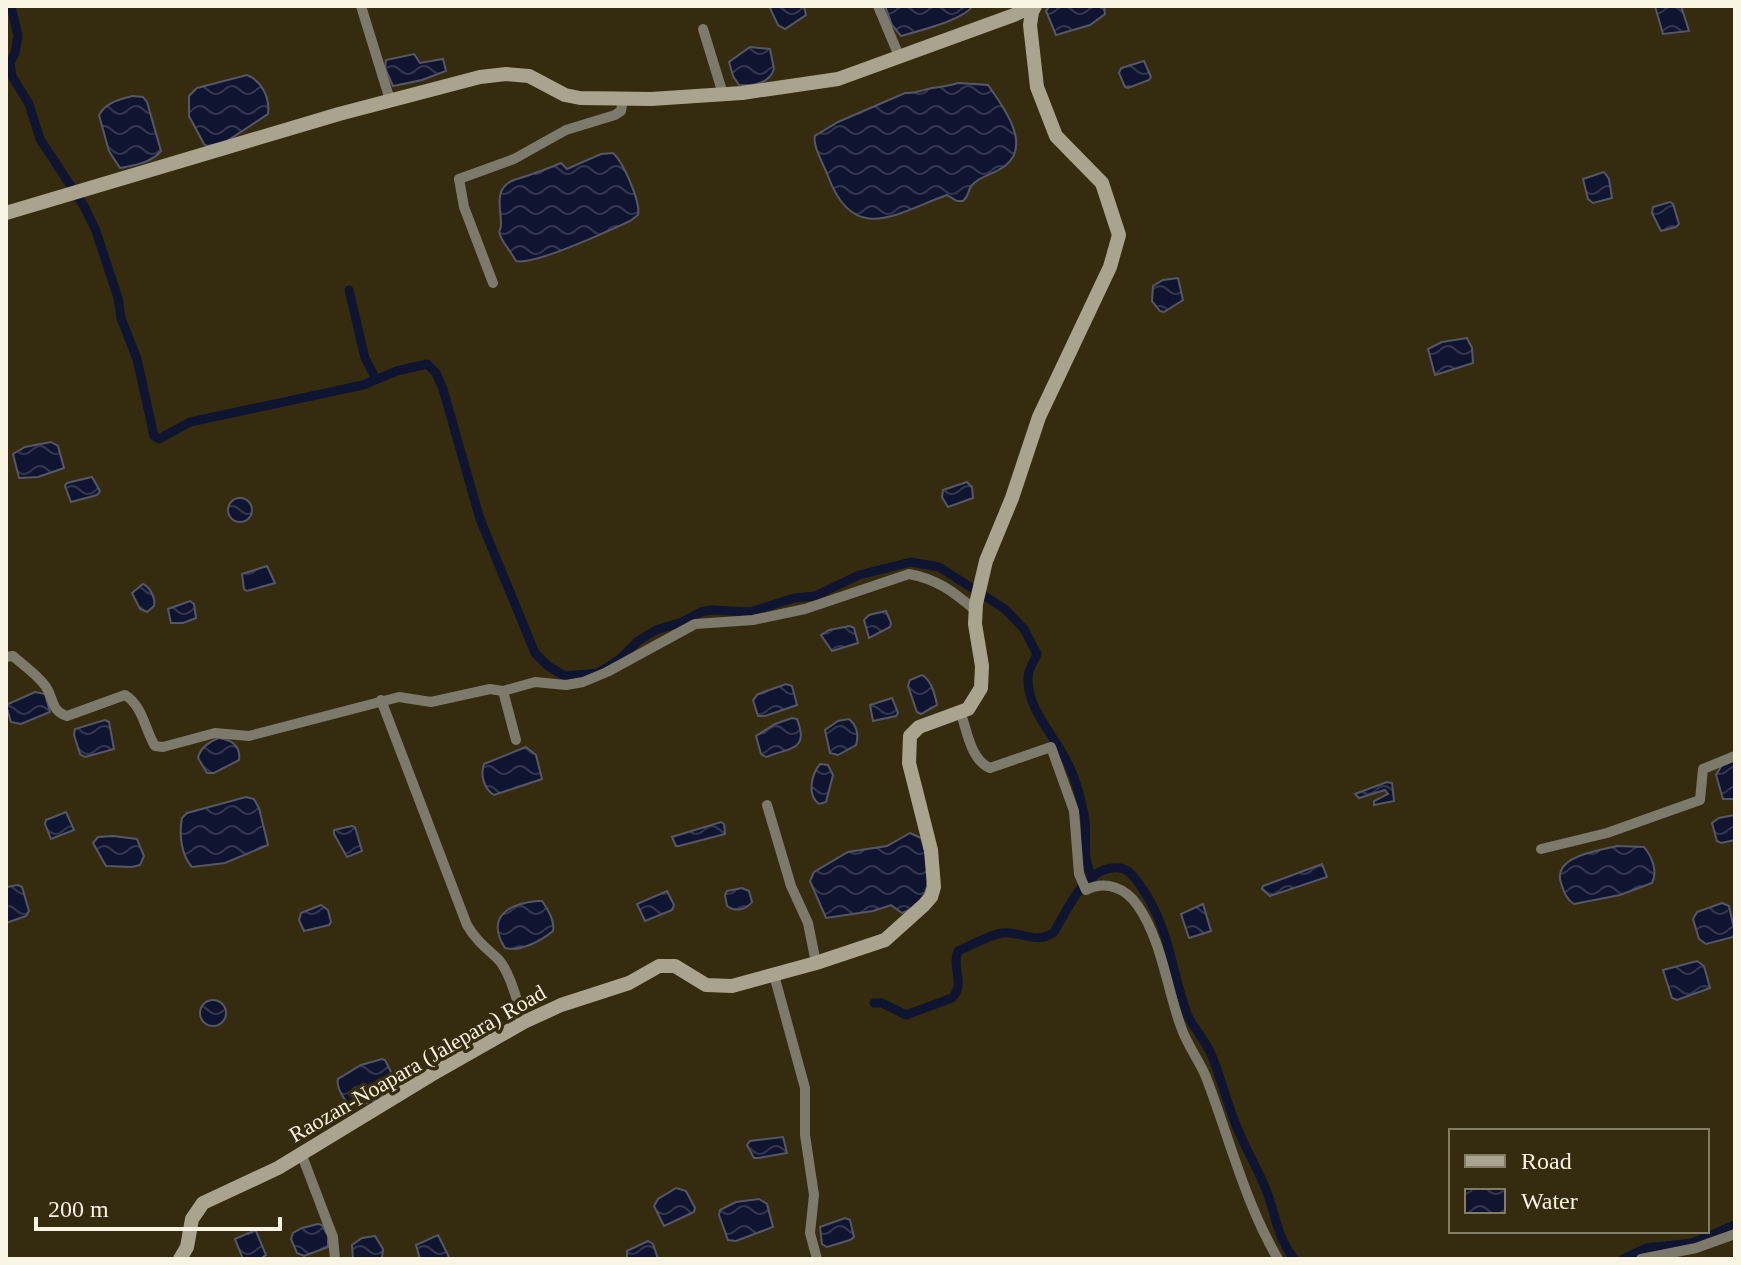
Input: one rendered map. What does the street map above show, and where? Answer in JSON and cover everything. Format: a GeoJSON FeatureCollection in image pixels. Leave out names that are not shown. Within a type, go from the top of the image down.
{"type":"FeatureCollection","features":[{"type":"Feature","properties":{"kind":"main road"},"geometry":{"type":"LineString","coordinates":[[6,213],[448,84],[506,74],[534,78],[571,97],[623,99],[723,94],[831,81],[1034,6]]}},
{"type":"Feature","properties":{"kind":"main road"},"geometry":{"type":"LineString","coordinates":[[960,711],[968,709],[981,688],[982,666],[975,624],[982,578],[1039,417],[1110,267],[1119,235],[1102,183],[1056,136],[1037,87],[1030,25],[1034,6]]}},
{"type":"Feature","properties":{"kind":"main road","name":"Raozan-Noapara (Jalepara) Road"},"geometry":{"type":"LineString","coordinates":[[180,1259],[187,1247],[192,1219],[199,1207],[278,1168],[524,1022],[561,1005],[629,983],[659,966],[675,966],[706,985],[732,986],[885,940],[931,897],[934,887],[933,861],[909,763],[910,736],[919,727],[960,711]]}},
{"type":"Feature","properties":{"kind":"street"},"geometry":{"type":"LineString","coordinates":[[361,6],[390,100]]}},
{"type":"Feature","properties":{"kind":"street"},"geometry":{"type":"LineString","coordinates":[[878,6],[899,56]]}},
{"type":"Feature","properties":{"kind":"street"},"geometry":{"type":"LineString","coordinates":[[703,29],[723,94]]}},
{"type":"Feature","properties":{"kind":"street"},"geometry":{"type":"LineString","coordinates":[[493,283],[464,207],[459,179],[514,159],[566,130],[615,115],[621,111],[623,99]]}},
{"type":"Feature","properties":{"kind":"street"},"geometry":{"type":"LineString","coordinates":[[6,657],[13,656],[46,686],[53,705],[62,715],[67,716],[125,695],[131,699],[155,746],[163,747],[215,733],[249,736],[399,697],[431,702],[490,689],[503,691],[535,682],[566,685],[583,682],[695,624],[753,620],[805,609],[909,574],[926,577],[947,587],[976,607]]}},
{"type":"Feature","properties":{"kind":"street"},"geometry":{"type":"LineString","coordinates":[[503,691],[516,740]]}},
{"type":"Feature","properties":{"kind":"street"},"geometry":{"type":"LineString","coordinates":[[381,700],[467,925],[473,937],[499,959],[524,1022]]}},
{"type":"Feature","properties":{"kind":"street"},"geometry":{"type":"LineString","coordinates":[[960,711],[974,751],[983,765],[990,768],[1051,747],[1074,811],[1079,874],[1086,890],[1097,885],[1118,887],[1138,905],[1152,934],[1182,1030],[1204,1073],[1244,1185],[1278,1259]]}},
{"type":"Feature","properties":{"kind":"street"},"geometry":{"type":"LineString","coordinates":[[1541,849],[1607,833],[1700,800],[1703,769],[1735,756]]}},
{"type":"Feature","properties":{"kind":"street"},"geometry":{"type":"LineString","coordinates":[[767,805],[791,886],[808,923],[816,963]]}},
{"type":"Feature","properties":{"kind":"street"},"geometry":{"type":"LineString","coordinates":[[774,975],[805,1088],[805,1135],[814,1195],[810,1233],[817,1259]]}},
{"type":"Feature","properties":{"kind":"street"},"geometry":{"type":"LineString","coordinates":[[301,1153],[333,1237],[335,1259]]}},
{"type":"Feature","properties":{"kind":"street"},"geometry":{"type":"LineString","coordinates":[[1641,1259],[1696,1248],[1735,1234]]}},
{"type":"Feature","properties":{"kind":"water"},"geometry":{"type":"Polygon","coordinates":[[[769,6],[804,6],[806,15],[785,29],[778,25],[769,6]]]}},
{"type":"Feature","properties":{"kind":"water"},"geometry":{"type":"Polygon","coordinates":[[[885,6],[973,6],[950,21],[901,36],[892,25],[885,6]]]}},
{"type":"Feature","properties":{"kind":"water"},"geometry":{"type":"Polygon","coordinates":[[[1050,6],[1104,6],[1105,14],[1090,25],[1056,35],[1046,11],[1050,6]]]}},
{"type":"Feature","properties":{"kind":"water"},"geometry":{"type":"Polygon","coordinates":[[[1655,6],[1681,6],[1689,31],[1663,34],[1655,6]]]}},
{"type":"Feature","properties":{"kind":"water"},"geometry":{"type":"Polygon","coordinates":[[[750,47],[770,49],[774,69],[760,83],[739,85],[729,62],[750,47]]]}},
{"type":"Feature","properties":{"kind":"water"},"geometry":{"type":"Polygon","coordinates":[[[414,54],[420,63],[443,59],[446,71],[393,86],[385,68],[386,60],[414,54]]]}},
{"type":"Feature","properties":{"kind":"water"},"geometry":{"type":"Polygon","coordinates":[[[1144,61],[1151,77],[1149,80],[1125,87],[1119,73],[1121,68],[1144,61]]]}},
{"type":"Feature","properties":{"kind":"water"},"geometry":{"type":"Polygon","coordinates":[[[247,75],[257,81],[264,91],[268,114],[224,143],[207,146],[189,116],[189,96],[197,88],[247,75]]]}},
{"type":"Feature","properties":{"kind":"water"},"geometry":{"type":"Polygon","coordinates":[[[958,83],[988,85],[1000,103],[1012,125],[1016,146],[1006,165],[970,187],[963,201],[947,195],[879,218],[864,218],[851,211],[839,198],[828,176],[817,150],[815,136],[838,122],[905,93],[958,83]]]}},
{"type":"Feature","properties":{"kind":"water"},"geometry":{"type":"Polygon","coordinates":[[[132,96],[143,97],[147,102],[161,151],[148,161],[120,168],[109,151],[99,115],[109,104],[132,96]]]}},
{"type":"Feature","properties":{"kind":"water"},"geometry":{"type":"Polygon","coordinates":[[[613,153],[630,182],[638,215],[620,226],[555,253],[516,261],[499,233],[503,188],[514,180],[561,163],[567,169],[601,154],[613,153]]]}},
{"type":"Feature","properties":{"kind":"water"},"geometry":{"type":"Polygon","coordinates":[[[1604,172],[1609,179],[1612,198],[1593,203],[1588,199],[1583,179],[1604,172]]]}},
{"type":"Feature","properties":{"kind":"water"},"geometry":{"type":"Polygon","coordinates":[[[1670,202],[1679,224],[1661,231],[1652,213],[1653,207],[1670,202]]]}},
{"type":"Feature","properties":{"kind":"water"},"geometry":{"type":"Polygon","coordinates":[[[1178,278],[1183,300],[1164,312],[1160,311],[1152,301],[1153,286],[1163,280],[1178,278]]]}},
{"type":"Feature","properties":{"kind":"water"},"geometry":{"type":"Polygon","coordinates":[[[1467,338],[1472,348],[1473,363],[1435,375],[1428,349],[1442,342],[1467,338]]]}},
{"type":"Feature","properties":{"kind":"water"},"geometry":{"type":"Polygon","coordinates":[[[51,442],[58,446],[64,468],[38,477],[19,478],[13,454],[25,447],[51,442]]]}},
{"type":"Feature","properties":{"kind":"water"},"geometry":{"type":"Polygon","coordinates":[[[92,477],[100,491],[97,495],[71,502],[65,486],[67,483],[92,477]]]}},
{"type":"Feature","properties":{"kind":"water"},"geometry":{"type":"Polygon","coordinates":[[[967,482],[972,487],[973,498],[948,507],[942,497],[943,490],[967,482]]]}},
{"type":"Feature","properties":{"kind":"water"},"geometry":{"type":"Polygon","coordinates":[[[240,498],[249,501],[252,510],[249,519],[240,522],[231,519],[228,510],[231,501],[240,498]]]}},
{"type":"Feature","properties":{"kind":"water"},"geometry":{"type":"Polygon","coordinates":[[[267,566],[275,583],[247,591],[244,589],[242,574],[267,566]]]}},
{"type":"Feature","properties":{"kind":"water"},"geometry":{"type":"Polygon","coordinates":[[[143,584],[154,600],[154,606],[147,612],[140,609],[132,593],[143,584]]]}},
{"type":"Feature","properties":{"kind":"water"},"geometry":{"type":"Polygon","coordinates":[[[190,601],[194,604],[196,618],[171,623],[168,609],[190,601]]]}},
{"type":"Feature","properties":{"kind":"water"},"geometry":{"type":"Polygon","coordinates":[[[886,611],[890,627],[869,638],[864,620],[869,615],[886,611]]]}},
{"type":"Feature","properties":{"kind":"water"},"geometry":{"type":"Polygon","coordinates":[[[854,628],[858,643],[832,651],[821,635],[829,630],[854,628]]]}},
{"type":"Feature","properties":{"kind":"water"},"geometry":{"type":"Polygon","coordinates":[[[922,675],[931,684],[937,705],[921,714],[917,712],[908,686],[910,680],[922,675]]]}},
{"type":"Feature","properties":{"kind":"water"},"geometry":{"type":"Polygon","coordinates":[[[786,684],[792,686],[797,705],[758,716],[753,700],[758,694],[786,684]]]}},
{"type":"Feature","properties":{"kind":"water"},"geometry":{"type":"Polygon","coordinates":[[[35,692],[45,694],[50,712],[21,724],[11,722],[6,705],[35,692]]]}},
{"type":"Feature","properties":{"kind":"water"},"geometry":{"type":"Polygon","coordinates":[[[892,698],[898,713],[896,716],[873,721],[870,705],[892,698]]]}},
{"type":"Feature","properties":{"kind":"water"},"geometry":{"type":"Polygon","coordinates":[[[792,718],[797,719],[800,729],[801,737],[796,746],[766,757],[761,754],[756,736],[792,718]]]}},
{"type":"Feature","properties":{"kind":"water"},"geometry":{"type":"Polygon","coordinates":[[[849,719],[857,731],[856,745],[838,755],[830,753],[825,730],[838,721],[849,719]]]}},
{"type":"Feature","properties":{"kind":"water"},"geometry":{"type":"Polygon","coordinates":[[[105,720],[109,722],[114,749],[85,757],[80,754],[75,729],[105,720]]]}},
{"type":"Feature","properties":{"kind":"water"},"geometry":{"type":"Polygon","coordinates":[[[219,738],[235,744],[239,760],[214,773],[207,773],[198,758],[199,754],[206,745],[219,738]]]}},
{"type":"Feature","properties":{"kind":"water"},"geometry":{"type":"Polygon","coordinates":[[[526,747],[536,755],[542,779],[494,795],[484,781],[484,764],[526,747]]]}},
{"type":"Feature","properties":{"kind":"water"},"geometry":{"type":"Polygon","coordinates":[[[1735,759],[1735,799],[1723,799],[1716,775],[1722,765],[1735,759]]]}},
{"type":"Feature","properties":{"kind":"water"},"geometry":{"type":"Polygon","coordinates":[[[820,764],[828,765],[833,775],[826,802],[819,804],[813,796],[812,785],[820,764]]]}},
{"type":"Feature","properties":{"kind":"water"},"geometry":{"type":"Polygon","coordinates":[[[1392,783],[1394,801],[1374,805],[1374,801],[1388,794],[1385,790],[1359,798],[1355,794],[1392,783]]]}},
{"type":"Feature","properties":{"kind":"water"},"geometry":{"type":"Polygon","coordinates":[[[246,797],[254,799],[259,808],[268,845],[225,863],[192,867],[185,857],[182,844],[182,818],[187,813],[246,797]]]}},
{"type":"Feature","properties":{"kind":"water"},"geometry":{"type":"Polygon","coordinates":[[[66,812],[74,830],[51,839],[46,820],[66,812]]]}},
{"type":"Feature","properties":{"kind":"water"},"geometry":{"type":"Polygon","coordinates":[[[1735,815],[1735,840],[1717,841],[1712,823],[1719,818],[1735,815]]]}},
{"type":"Feature","properties":{"kind":"water"},"geometry":{"type":"Polygon","coordinates":[[[721,822],[725,834],[679,846],[672,837],[721,822]]]}},
{"type":"Feature","properties":{"kind":"water"},"geometry":{"type":"Polygon","coordinates":[[[355,827],[362,851],[347,857],[334,830],[355,827]]]}},
{"type":"Feature","properties":{"kind":"water"},"geometry":{"type":"Polygon","coordinates":[[[910,833],[921,838],[927,860],[928,881],[921,899],[902,913],[891,905],[826,918],[810,881],[814,872],[848,852],[887,846],[910,833]]]}},
{"type":"Feature","properties":{"kind":"water"},"geometry":{"type":"Polygon","coordinates":[[[98,837],[137,839],[144,856],[140,865],[106,866],[93,843],[98,837]]]}},
{"type":"Feature","properties":{"kind":"water"},"geometry":{"type":"Polygon","coordinates":[[[1617,846],[1644,847],[1653,864],[1652,883],[1620,895],[1574,904],[1571,902],[1561,883],[1563,867],[1578,856],[1617,846]]]}},
{"type":"Feature","properties":{"kind":"water"},"geometry":{"type":"Polygon","coordinates":[[[1322,864],[1327,877],[1270,896],[1262,889],[1263,886],[1322,864]]]}},
{"type":"Feature","properties":{"kind":"water"},"geometry":{"type":"Polygon","coordinates":[[[6,887],[22,887],[29,911],[26,916],[6,923],[6,887]]]}},
{"type":"Feature","properties":{"kind":"water"},"geometry":{"type":"Polygon","coordinates":[[[742,888],[749,891],[752,902],[740,909],[727,906],[727,891],[742,888]]]}},
{"type":"Feature","properties":{"kind":"water"},"geometry":{"type":"Polygon","coordinates":[[[667,891],[674,905],[672,910],[645,921],[637,904],[667,891]]]}},
{"type":"Feature","properties":{"kind":"water"},"geometry":{"type":"Polygon","coordinates":[[[542,901],[549,912],[553,931],[530,945],[505,948],[498,928],[503,914],[517,905],[542,901]]]}},
{"type":"Feature","properties":{"kind":"water"},"geometry":{"type":"Polygon","coordinates":[[[1722,903],[1729,906],[1735,933],[1733,937],[1706,944],[1699,939],[1693,919],[1697,912],[1722,903]]]}},
{"type":"Feature","properties":{"kind":"water"},"geometry":{"type":"Polygon","coordinates":[[[1203,904],[1211,931],[1189,938],[1181,914],[1203,904]]]}},
{"type":"Feature","properties":{"kind":"water"},"geometry":{"type":"Polygon","coordinates":[[[321,905],[328,910],[331,922],[304,931],[299,920],[301,913],[321,905]]]}},
{"type":"Feature","properties":{"kind":"water"},"geometry":{"type":"Polygon","coordinates":[[[1697,961],[1704,966],[1710,988],[1677,1000],[1672,998],[1663,970],[1697,961]]]}},
{"type":"Feature","properties":{"kind":"water"},"geometry":{"type":"Polygon","coordinates":[[[213,1000],[222,1004],[226,1013],[222,1022],[213,1026],[204,1022],[200,1013],[204,1004],[213,1000]]]}},
{"type":"Feature","properties":{"kind":"water"},"geometry":{"type":"Polygon","coordinates":[[[382,1059],[397,1084],[369,1103],[350,1106],[339,1090],[338,1079],[361,1065],[382,1059]]]}},
{"type":"Feature","properties":{"kind":"water"},"geometry":{"type":"Polygon","coordinates":[[[783,1137],[787,1153],[754,1158],[747,1145],[750,1141],[783,1137]]]}},
{"type":"Feature","properties":{"kind":"water"},"geometry":{"type":"Polygon","coordinates":[[[676,1188],[686,1191],[694,1212],[664,1226],[654,1206],[658,1199],[676,1188]]]}},
{"type":"Feature","properties":{"kind":"water"},"geometry":{"type":"Polygon","coordinates":[[[759,1199],[767,1204],[773,1227],[736,1241],[728,1240],[720,1210],[736,1202],[759,1199]]]}},
{"type":"Feature","properties":{"kind":"water"},"geometry":{"type":"Polygon","coordinates":[[[845,1218],[850,1220],[854,1237],[827,1247],[822,1244],[820,1227],[845,1218]]]}},
{"type":"Feature","properties":{"kind":"water"},"geometry":{"type":"Polygon","coordinates":[[[322,1225],[328,1236],[328,1247],[304,1256],[297,1253],[291,1239],[293,1233],[322,1225]]]}},
{"type":"Feature","properties":{"kind":"water"},"geometry":{"type":"Polygon","coordinates":[[[256,1231],[266,1255],[260,1259],[243,1259],[235,1239],[256,1231]]]}},
{"type":"Feature","properties":{"kind":"water"},"geometry":{"type":"Polygon","coordinates":[[[438,1235],[450,1259],[420,1259],[416,1245],[438,1235]]]}},
{"type":"Feature","properties":{"kind":"water"},"geometry":{"type":"Polygon","coordinates":[[[375,1236],[383,1249],[382,1258],[353,1259],[352,1245],[362,1238],[375,1236]]]}},
{"type":"Feature","properties":{"kind":"water"},"geometry":{"type":"Polygon","coordinates":[[[648,1241],[653,1244],[658,1259],[627,1259],[627,1251],[648,1241]]]}},
{"type":"Feature","properties":{"kind":"waterway"},"geometry":{"type":"LineString","coordinates":[[11,6],[18,36],[10,63],[12,76],[29,104],[40,139],[84,206],[96,231],[118,298],[121,318],[137,359],[154,436],[159,439],[190,422],[363,385],[397,371],[427,364],[436,373],[443,389],[480,519],[535,653],[548,666],[565,676],[598,673],[656,630],[701,612],[750,612],[794,598],[815,596],[859,575],[911,562],[939,567],[1005,609],[1024,629],[1037,654],[1028,675],[1032,702],[1065,757],[1076,783],[1085,819],[1087,861],[1093,877]]}},
{"type":"Feature","properties":{"kind":"waterway"},"geometry":{"type":"LineString","coordinates":[[349,290],[365,358],[376,379]]}},
{"type":"Feature","properties":{"kind":"waterway"},"geometry":{"type":"LineString","coordinates":[[874,1003],[882,1003],[906,1015],[952,998],[958,987],[958,951],[1002,933],[1034,938],[1047,936],[1054,932],[1088,880],[1108,869],[1127,871],[1142,888],[1159,919],[1187,1014],[1212,1056],[1236,1125],[1267,1192],[1280,1234],[1294,1259]]}},
{"type":"Feature","properties":{"kind":"waterway"},"geometry":{"type":"LineString","coordinates":[[1623,1259],[1646,1248],[1692,1243],[1735,1225]]}}]}
